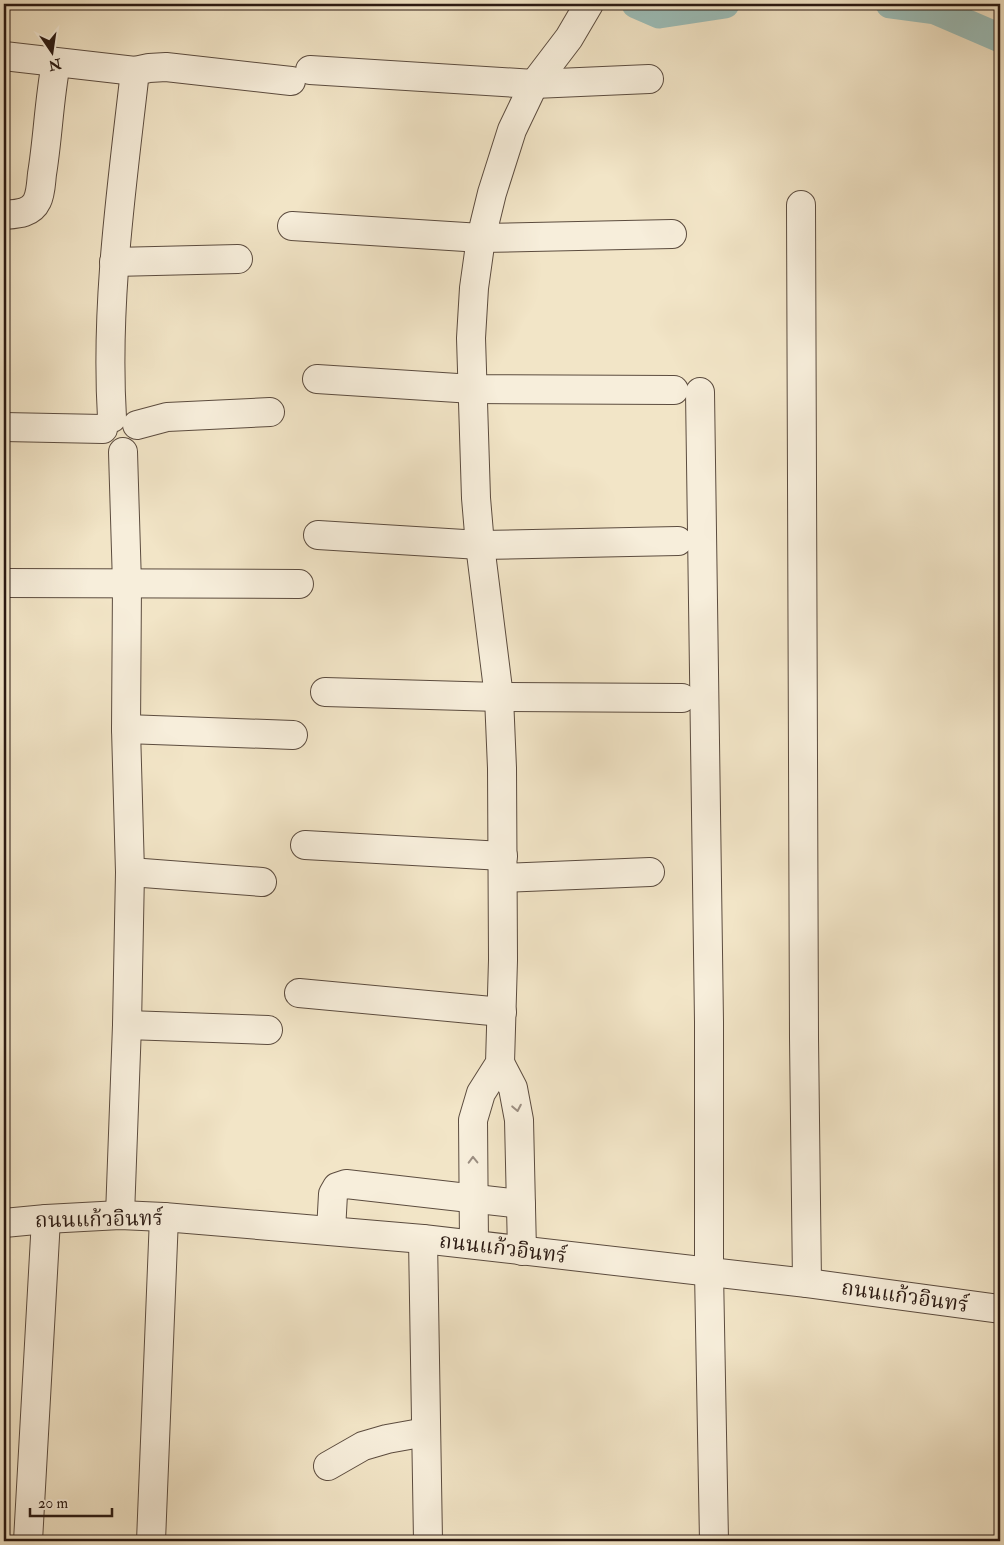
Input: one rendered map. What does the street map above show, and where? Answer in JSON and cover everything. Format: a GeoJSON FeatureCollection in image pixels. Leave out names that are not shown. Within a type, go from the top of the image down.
{"type":"FeatureCollection","features":[{"type":"Feature","properties":{"kind":"street"},"geometry":{"type":"LineString","coordinates":[[522,1250],[519,1120],[513,1088],[500,1063],[503,867],[499,697],[476,498],[472,321],[474,288],[481,238],[492,193],[512,130],[534,84],[569,38],[589,4]]}},
{"type":"Feature","properties":{"kind":"street"},"geometry":{"type":"LineString","coordinates":[[4,56],[135,71],[166,67],[301,75],[534,84],[650,79]]}},
{"type":"Feature","properties":{"kind":"street"},"geometry":{"type":"LineString","coordinates":[[4,214],[20,214],[30,209],[37,200],[45,157],[56,63]]}},
{"type":"Feature","properties":{"kind":"street"},"geometry":{"type":"LineString","coordinates":[[118,424],[110,382],[114,262],[135,71]]}},
{"type":"Feature","properties":{"kind":"street"},"geometry":{"type":"LineString","coordinates":[[801,205],[804,1028],[807,1283]]}},
{"type":"Feature","properties":{"kind":"street"},"geometry":{"type":"LineString","coordinates":[[292,226],[481,238],[672,234]]}},
{"type":"Feature","properties":{"kind":"street"},"geometry":{"type":"LineString","coordinates":[[114,262],[238,259]]}},
{"type":"Feature","properties":{"kind":"street"},"geometry":{"type":"LineString","coordinates":[[317,379],[473,389],[687,391],[709,1022],[709,1272],[714,1541]]}},
{"type":"Feature","properties":{"kind":"street"},"geometry":{"type":"LineString","coordinates":[[4,427],[118,424],[166,417],[270,412]]}},
{"type":"Feature","properties":{"kind":"street"},"geometry":{"type":"LineString","coordinates":[[118,424],[139,431],[136,445],[124,452],[127,584],[126,729],[130,872],[120,1215]]}},
{"type":"Feature","properties":{"kind":"street"},"geometry":{"type":"LineString","coordinates":[[318,535],[480,545],[678,541]]}},
{"type":"Feature","properties":{"kind":"street"},"geometry":{"type":"LineString","coordinates":[[4,583],[299,584]]}},
{"type":"Feature","properties":{"kind":"street"},"geometry":{"type":"LineString","coordinates":[[324,692],[499,697],[682,698]]}},
{"type":"Feature","properties":{"kind":"street"},"geometry":{"type":"LineString","coordinates":[[126,729],[293,734]]}},
{"type":"Feature","properties":{"kind":"street"},"geometry":{"type":"LineString","coordinates":[[305,846],[503,867],[650,872]]}},
{"type":"Feature","properties":{"kind":"street"},"geometry":{"type":"LineString","coordinates":[[130,872],[262,882]]}},
{"type":"Feature","properties":{"kind":"street"},"geometry":{"type":"LineString","coordinates":[[299,993],[502,1012]]}},
{"type":"Feature","properties":{"kind":"street"},"geometry":{"type":"LineString","coordinates":[[127,1025],[268,1030]]}},
{"type":"Feature","properties":{"kind":"street"},"geometry":{"type":"LineString","coordinates":[[474,1244],[472,1120],[481,1093],[500,1063]]}},
{"type":"Feature","properties":{"kind":"street"},"geometry":{"type":"LineString","coordinates":[[331,1231],[333,1194],[337,1187],[346,1184],[521,1204]]}},
{"type":"Feature","properties":{"kind":"street","name":"ถนนแก้วอินทร์"},"geometry":{"type":"LineString","coordinates":[[4,1223],[46,1218],[120,1215],[331,1231],[474,1244],[807,1283],[1000,1309]]}},
{"type":"Feature","properties":{"kind":"street"},"geometry":{"type":"LineString","coordinates":[[151,1541],[164,1217]]}},
{"type":"Feature","properties":{"kind":"street"},"geometry":{"type":"LineString","coordinates":[[28,1541],[46,1218]]}},
{"type":"Feature","properties":{"kind":"street"},"geometry":{"type":"LineString","coordinates":[[423,1239],[428,1541]]}},
{"type":"Feature","properties":{"kind":"street"},"geometry":{"type":"LineString","coordinates":[[328,1466],[363,1446],[387,1439],[426,1432]]}},
{"type":"Feature","properties":{"kind":"waterway"},"geometry":{"type":"LineString","coordinates":[[636,4],[659,14],[725,4]]}},
{"type":"Feature","properties":{"kind":"waterway"},"geometry":{"type":"LineString","coordinates":[[890,4],[935,10],[1000,38]]}}]}
